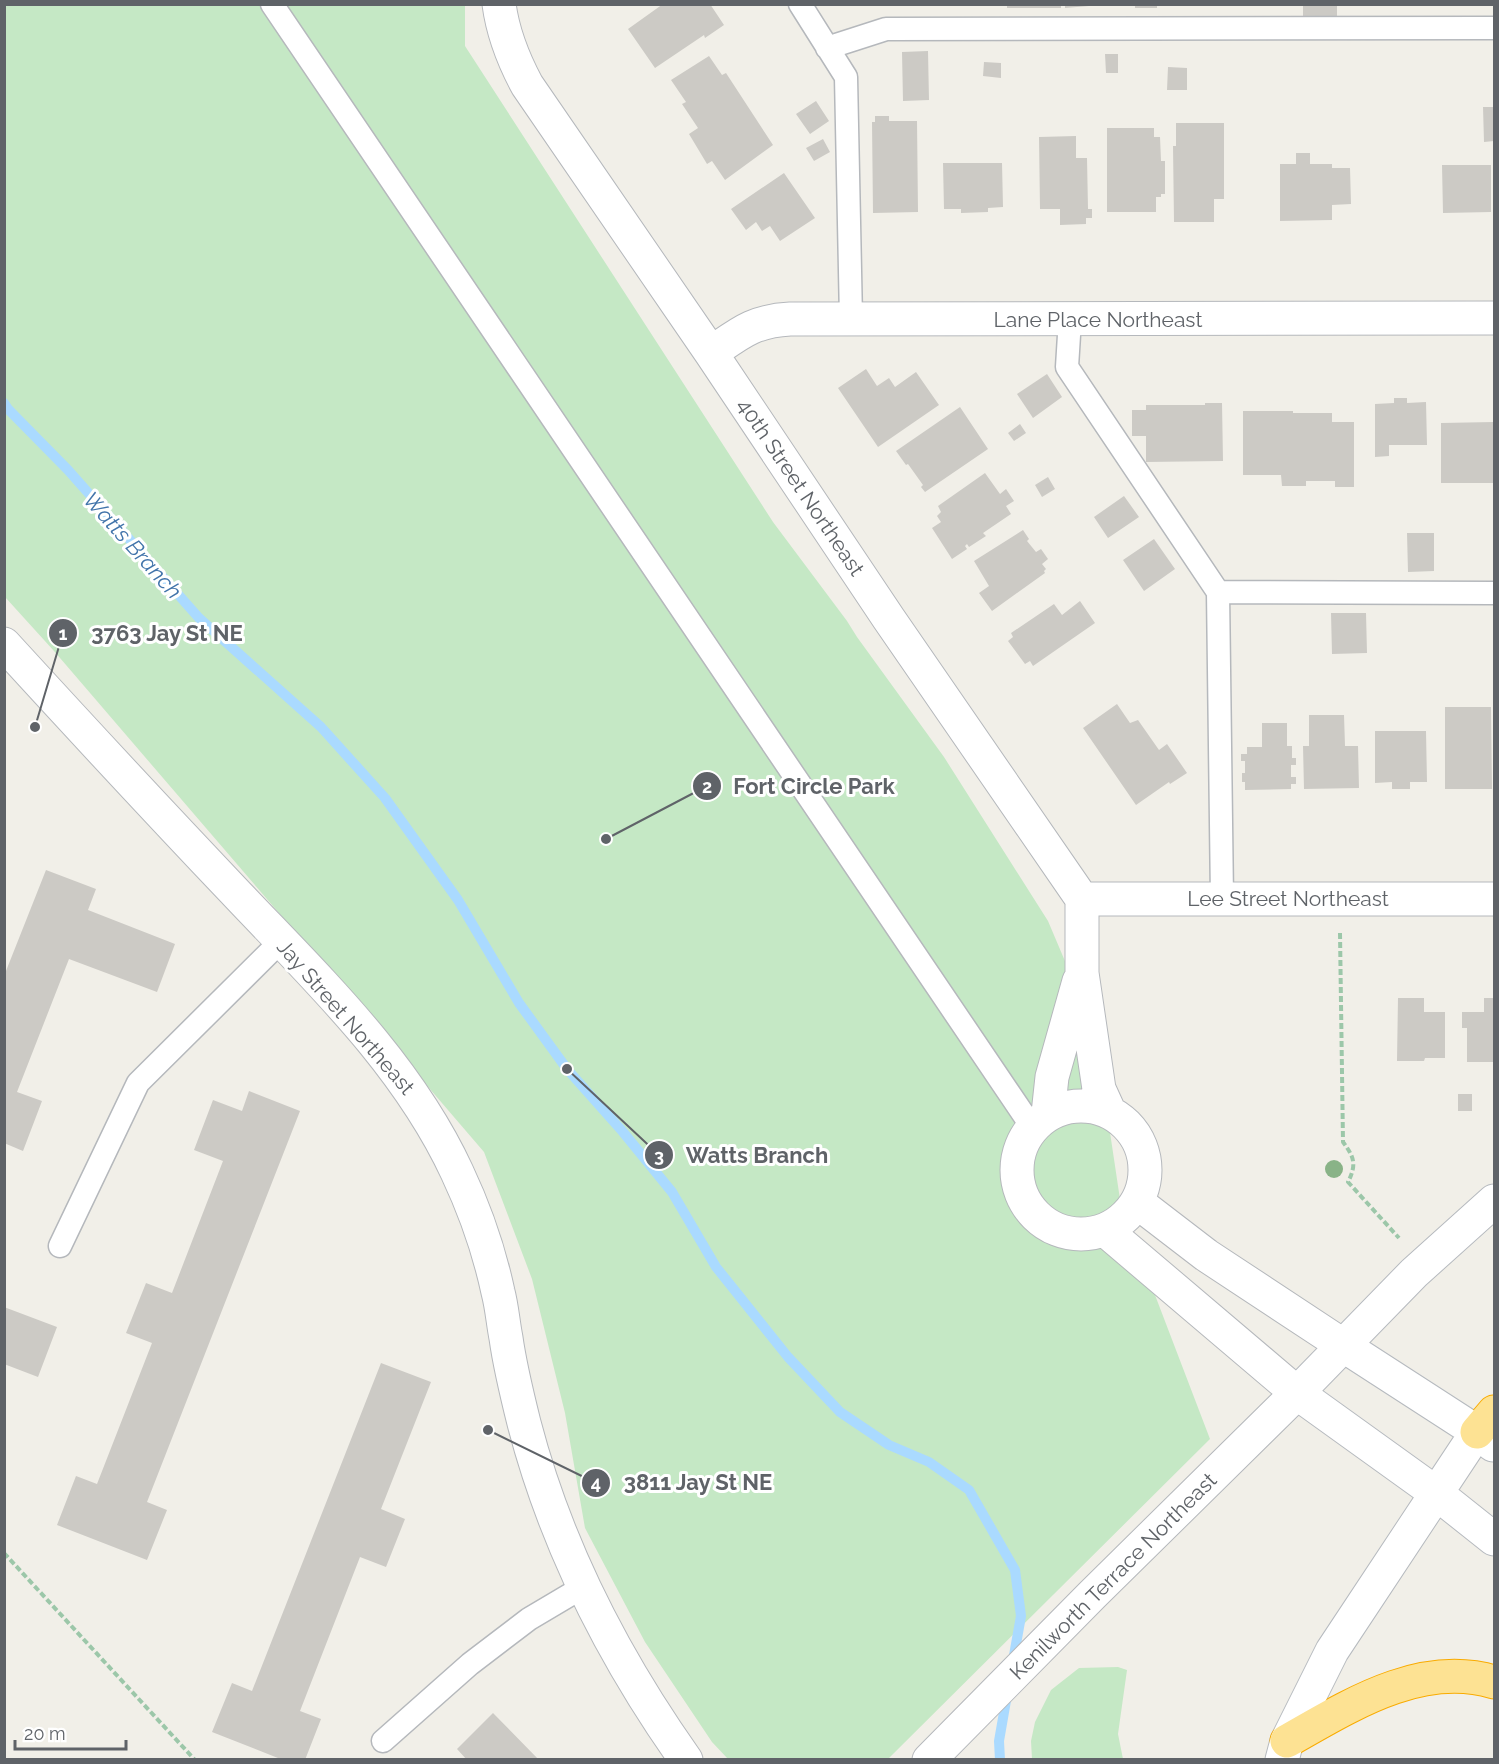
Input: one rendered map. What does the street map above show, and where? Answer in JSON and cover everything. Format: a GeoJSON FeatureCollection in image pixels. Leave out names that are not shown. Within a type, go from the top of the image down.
{"type":"FeatureCollection","features":[{"type":"Feature","properties":{"kind":"highway"},"geometry":{"type":"LineString","coordinates":[[1285,1750],[1361,1699],[1388,1689],[1452,1676],[1494,1682]]}},
{"type":"Feature","properties":{"kind":"street","name":"40th Street Northeast"},"geometry":{"type":"LineString","coordinates":[[499,4],[501,24],[507,45],[527,85],[1082,899]]}},
{"type":"Feature","properties":{"kind":"street","name":"Lane Place Northeast"},"geometry":{"type":"LineString","coordinates":[[711,353],[741,331],[765,321],[790,319],[1494,318]]}},
{"type":"Feature","properties":{"kind":"street","name":"Jay Street Northeast"},"geometry":{"type":"LineString","coordinates":[[4,644],[320,982],[389,1060],[437,1132],[457,1171],[488,1252],[499,1295],[514,1382],[536,1467],[551,1509],[583,1587],[610,1642],[686,1760]]}},
{"type":"Feature","properties":{"kind":"street"},"geometry":{"type":"LineString","coordinates":[[1082,899],[1082,973],[1098,1089],[1109,1112]]}},
{"type":"Feature","properties":{"kind":"street","name":"Lee Street Northeast"},"geometry":{"type":"LineString","coordinates":[[1082,899],[1494,899]]}},
{"type":"Feature","properties":{"kind":"street"},"geometry":{"type":"LineString","coordinates":[[1040,1121],[1068,1107],[1089,1106],[1109,1112],[1126,1123],[1138,1140],[1145,1160],[1145,1182],[1137,1202],[1123,1218],[1105,1230],[1084,1234],[1062,1231],[1043,1222],[1028,1206],[1019,1186],[1017,1166],[1021,1145],[1040,1121],[1082,973]]}},
{"type":"Feature","properties":{"kind":"street","name":"Kenilworth Terrace Northeast"},"geometry":{"type":"LineString","coordinates":[[929,1760],[1092,1595],[1298,1393],[1414,1273],[1494,1201]]}},
{"type":"Feature","properties":{"kind":"street"},"geometry":{"type":"LineString","coordinates":[[1137,1202],[1206,1255],[1344,1346],[1489,1430],[1436,1493],[1332,1651],[1285,1750]]}},
{"type":"Feature","properties":{"kind":"street"},"geometry":{"type":"LineString","coordinates":[[1105,1230],[1298,1393],[1436,1493],[1494,1539]]}},
{"type":"Feature","properties":{"kind":"lane"},"geometry":{"type":"LineString","coordinates":[[272,4],[1040,1121]]}},
{"type":"Feature","properties":{"kind":"lane"},"geometry":{"type":"LineString","coordinates":[[800,4],[846,77],[850,319]]}},
{"type":"Feature","properties":{"kind":"lane"},"geometry":{"type":"LineString","coordinates":[[827,48],[886,29],[1494,28]]}},
{"type":"Feature","properties":{"kind":"lane"},"geometry":{"type":"LineString","coordinates":[[1070,319],[1067,367],[1218,592],[1222,899]]}},
{"type":"Feature","properties":{"kind":"lane"},"geometry":{"type":"LineString","coordinates":[[1218,592],[1494,593]]}},
{"type":"Feature","properties":{"kind":"lane"},"geometry":{"type":"LineString","coordinates":[[60,1246],[138,1083],[281,940]]}},
{"type":"Feature","properties":{"kind":"lane"},"geometry":{"type":"LineString","coordinates":[[382,1741],[470,1664],[529,1619],[583,1587]]}},
{"type":"Feature","properties":{"kind":"path"},"geometry":{"type":"LineString","coordinates":[[1340,899],[1343,1142],[1353,1156],[1352,1174],[1348,1182],[1399,1238]]}},
{"type":"Feature","properties":{"kind":"path"},"geometry":{"type":"LineString","coordinates":[[4,1553],[195,1760]]}},
{"type":"Feature","properties":{"kind":"green space"},"geometry":{"type":"Polygon","coordinates":[[[5,5],[465,5],[465,46],[773,522],[944,757],[1048,921],[1095,1032],[1121,1206],[1210,1439],[888,1759],[728,1759],[712,1742],[645,1642],[585,1528],[565,1413],[532,1279],[484,1152],[54,651],[5,597],[5,5]]]}},
{"type":"Feature","properties":{"kind":"green space"},"geometry":{"type":"Polygon","coordinates":[[[1118,1667],[1127,1670],[1118,1734],[1123,1759],[1032,1759],[1031,1741],[1035,1722],[1051,1690],[1079,1668],[1118,1667]]]}},
{"type":"Feature","properties":{"kind":"building"},"geometry":{"type":"Polygon","coordinates":[[[663,4],[710,4],[724,25],[705,38],[704,35],[655,68],[628,29],[663,4]]]}},
{"type":"Feature","properties":{"kind":"building"},"geometry":{"type":"Polygon","coordinates":[[[1007,4],[1061,4],[1061,8],[1007,8],[1007,4]]]}},
{"type":"Feature","properties":{"kind":"building"},"geometry":{"type":"Polygon","coordinates":[[[1065,4],[1089,4],[1089,6],[1065,8],[1065,4]]]}},
{"type":"Feature","properties":{"kind":"building"},"geometry":{"type":"Polygon","coordinates":[[[1135,4],[1157,4],[1157,8],[1135,8],[1135,4]]]}},
{"type":"Feature","properties":{"kind":"building"},"geometry":{"type":"Polygon","coordinates":[[[1303,4],[1337,4],[1337,19],[1303,20],[1303,4]]]}},
{"type":"Feature","properties":{"kind":"building"},"geometry":{"type":"Polygon","coordinates":[[[928,51],[929,100],[903,101],[902,52],[928,51]]]}},
{"type":"Feature","properties":{"kind":"building"},"geometry":{"type":"Polygon","coordinates":[[[1105,54],[1118,54],[1118,73],[1106,73],[1105,54]]]}},
{"type":"Feature","properties":{"kind":"building"},"geometry":{"type":"Polygon","coordinates":[[[709,56],[722,75],[726,73],[773,145],[725,180],[712,161],[707,164],[689,134],[698,128],[682,104],[686,102],[671,80],[709,56]]]}},
{"type":"Feature","properties":{"kind":"building"},"geometry":{"type":"Polygon","coordinates":[[[984,62],[1001,63],[1001,78],[983,76],[984,62]]]}},
{"type":"Feature","properties":{"kind":"building"},"geometry":{"type":"Polygon","coordinates":[[[1168,67],[1187,68],[1187,90],[1167,90],[1168,67]]]}},
{"type":"Feature","properties":{"kind":"building"},"geometry":{"type":"Polygon","coordinates":[[[816,101],[829,121],[810,134],[796,114],[816,101]]]}},
{"type":"Feature","properties":{"kind":"building"},"geometry":{"type":"Polygon","coordinates":[[[1483,107],[1494,107],[1494,141],[1484,142],[1483,107]]]}},
{"type":"Feature","properties":{"kind":"building"},"geometry":{"type":"Polygon","coordinates":[[[875,116],[889,116],[889,121],[917,121],[918,212],[873,213],[872,122],[875,122],[875,116]]]}},
{"type":"Feature","properties":{"kind":"building"},"geometry":{"type":"Polygon","coordinates":[[[1176,123],[1224,123],[1224,199],[1214,199],[1214,222],[1174,222],[1173,146],[1176,146],[1176,123]]]}},
{"type":"Feature","properties":{"kind":"building"},"geometry":{"type":"Polygon","coordinates":[[[1107,128],[1154,128],[1154,137],[1160,137],[1161,161],[1165,161],[1165,194],[1156,197],[1156,212],[1107,212],[1107,128]]]}},
{"type":"Feature","properties":{"kind":"building"},"geometry":{"type":"Polygon","coordinates":[[[1076,136],[1076,158],[1087,158],[1088,209],[1092,209],[1092,218],[1086,218],[1086,224],[1060,225],[1060,209],[1040,209],[1039,137],[1076,136]]]}},
{"type":"Feature","properties":{"kind":"building"},"geometry":{"type":"Polygon","coordinates":[[[823,139],[830,152],[814,161],[806,148],[823,139]]]}},
{"type":"Feature","properties":{"kind":"building"},"geometry":{"type":"Polygon","coordinates":[[[1296,153],[1310,153],[1310,164],[1332,164],[1332,168],[1350,168],[1351,204],[1332,205],[1332,220],[1280,221],[1280,164],[1296,164],[1296,153]]]}},
{"type":"Feature","properties":{"kind":"building"},"geometry":{"type":"Polygon","coordinates":[[[943,163],[1002,163],[1003,207],[988,208],[988,212],[961,213],[961,209],[944,209],[943,163]]]}},
{"type":"Feature","properties":{"kind":"building"},"geometry":{"type":"Polygon","coordinates":[[[1442,165],[1491,165],[1491,212],[1443,213],[1442,165]]]}},
{"type":"Feature","properties":{"kind":"building"},"geometry":{"type":"Polygon","coordinates":[[[784,173],[815,218],[780,241],[770,226],[762,231],[756,222],[746,230],[731,209],[784,173]]]}},
{"type":"Feature","properties":{"kind":"building"},"geometry":{"type":"Polygon","coordinates":[[[866,369],[877,386],[889,378],[895,387],[916,372],[939,405],[878,447],[838,388],[866,369]]]}},
{"type":"Feature","properties":{"kind":"building"},"geometry":{"type":"Polygon","coordinates":[[[1047,374],[1062,397],[1033,418],[1017,394],[1047,374]]]}},
{"type":"Feature","properties":{"kind":"building"},"geometry":{"type":"Polygon","coordinates":[[[1394,398],[1407,398],[1407,403],[1426,402],[1427,445],[1389,445],[1389,456],[1375,457],[1375,404],[1394,403],[1394,398]]]}},
{"type":"Feature","properties":{"kind":"building"},"geometry":{"type":"Polygon","coordinates":[[[1205,403],[1222,403],[1223,461],[1146,462],[1146,436],[1132,436],[1132,410],[1146,410],[1146,405],[1205,405],[1205,403]]]}},
{"type":"Feature","properties":{"kind":"building"},"geometry":{"type":"Polygon","coordinates":[[[960,407],[988,449],[925,492],[921,487],[923,485],[896,451],[960,407]]]}},
{"type":"Feature","properties":{"kind":"building"},"geometry":{"type":"Polygon","coordinates":[[[1243,411],[1332,413],[1332,422],[1354,422],[1354,487],[1335,487],[1335,481],[1306,481],[1306,486],[1282,486],[1281,475],[1243,475],[1243,411]]]}},
{"type":"Feature","properties":{"kind":"building"},"geometry":{"type":"Polygon","coordinates":[[[1494,422],[1494,483],[1441,483],[1441,423],[1494,422]]]}},
{"type":"Feature","properties":{"kind":"building"},"geometry":{"type":"Polygon","coordinates":[[[1020,424],[1026,433],[1014,441],[1008,433],[1020,424]]]}},
{"type":"Feature","properties":{"kind":"building"},"geometry":{"type":"Polygon","coordinates":[[[985,473],[1000,494],[1006,489],[1014,501],[1006,506],[1011,514],[983,533],[986,536],[969,547],[967,544],[965,546],[967,549],[952,559],[932,528],[941,522],[937,516],[941,512],[938,506],[985,473]]]}},
{"type":"Feature","properties":{"kind":"building"},"geometry":{"type":"Polygon","coordinates":[[[1048,477],[1055,489],[1042,497],[1035,485],[1048,477]]]}},
{"type":"Feature","properties":{"kind":"building"},"geometry":{"type":"Polygon","coordinates":[[[1124,496],[1139,517],[1108,538],[1094,517],[1124,496]]]}},
{"type":"Feature","properties":{"kind":"building"},"geometry":{"type":"Polygon","coordinates":[[[1023,530],[1029,539],[1027,541],[1036,552],[1041,549],[1048,559],[1042,564],[1046,569],[1045,573],[992,611],[979,593],[989,586],[974,561],[1023,530]]]}},
{"type":"Feature","properties":{"kind":"building"},"geometry":{"type":"Polygon","coordinates":[[[1407,533],[1434,533],[1434,571],[1408,572],[1407,533]]]}},
{"type":"Feature","properties":{"kind":"building"},"geometry":{"type":"Polygon","coordinates":[[[1154,539],[1175,569],[1144,591],[1123,560],[1154,539]]]}},
{"type":"Feature","properties":{"kind":"building"},"geometry":{"type":"Polygon","coordinates":[[[1080,601],[1095,623],[1033,666],[1030,661],[1025,664],[1008,641],[1013,637],[1011,633],[1054,604],[1062,615],[1080,601]]]}},
{"type":"Feature","properties":{"kind":"building"},"geometry":{"type":"Polygon","coordinates":[[[1331,613],[1366,613],[1367,653],[1332,654],[1331,613]]]}},
{"type":"Feature","properties":{"kind":"building"},"geometry":{"type":"Polygon","coordinates":[[[1117,704],[1130,723],[1138,720],[1159,750],[1167,744],[1187,773],[1170,784],[1169,782],[1136,805],[1083,728],[1117,704]]]}},
{"type":"Feature","properties":{"kind":"building"},"geometry":{"type":"Polygon","coordinates":[[[1445,707],[1491,707],[1492,789],[1445,789],[1445,707]]]}},
{"type":"Feature","properties":{"kind":"building"},"geometry":{"type":"Polygon","coordinates":[[[1309,715],[1344,715],[1345,746],[1358,746],[1359,788],[1304,789],[1303,746],[1309,746],[1309,715]]]}},
{"type":"Feature","properties":{"kind":"building"},"geometry":{"type":"Polygon","coordinates":[[[1262,723],[1287,723],[1287,746],[1292,746],[1292,758],[1296,758],[1296,765],[1291,765],[1291,777],[1296,777],[1296,784],[1291,784],[1291,789],[1245,790],[1242,773],[1245,773],[1245,761],[1241,761],[1241,754],[1247,754],[1247,747],[1262,747],[1262,723]]]}},
{"type":"Feature","properties":{"kind":"building"},"geometry":{"type":"Polygon","coordinates":[[[1375,731],[1426,731],[1427,782],[1410,782],[1410,789],[1392,789],[1392,782],[1375,783],[1375,731]]]}},
{"type":"Feature","properties":{"kind":"building"},"geometry":{"type":"Polygon","coordinates":[[[46,870],[96,889],[88,910],[175,944],[157,992],[69,959],[17,1092],[42,1101],[23,1151],[4,1143],[4,976],[46,870]]]}},
{"type":"Feature","properties":{"kind":"building"},"geometry":{"type":"Polygon","coordinates":[[[1398,998],[1424,998],[1424,1012],[1445,1012],[1445,1058],[1397,1061],[1398,998]]]}},
{"type":"Feature","properties":{"kind":"building"},"geometry":{"type":"Polygon","coordinates":[[[1484,998],[1494,998],[1494,1062],[1467,1062],[1467,1028],[1462,1028],[1462,1012],[1484,1012],[1484,998]]]}},
{"type":"Feature","properties":{"kind":"building"},"geometry":{"type":"Polygon","coordinates":[[[249,1091],[300,1111],[147,1502],[167,1510],[147,1560],[57,1525],[76,1476],[97,1484],[152,1343],[126,1333],[146,1283],[172,1293],[223,1161],[194,1150],[213,1100],[242,1111],[249,1091]]]}},
{"type":"Feature","properties":{"kind":"building"},"geometry":{"type":"Polygon","coordinates":[[[1458,1094],[1472,1094],[1472,1111],[1458,1111],[1458,1094]]]}},
{"type":"Feature","properties":{"kind":"building"},"geometry":{"type":"Polygon","coordinates":[[[4,1307],[57,1327],[38,1377],[4,1364],[4,1307]]]}},
{"type":"Feature","properties":{"kind":"building"},"geometry":{"type":"Polygon","coordinates":[[[381,1363],[431,1382],[381,1509],[405,1519],[386,1567],[360,1557],[300,1711],[321,1719],[305,1760],[283,1760],[212,1732],[232,1683],[252,1691],[381,1363]]]}},
{"type":"Feature","properties":{"kind":"building"},"geometry":{"type":"Polygon","coordinates":[[[493,1713],[539,1760],[467,1760],[457,1749],[493,1713]]]}},
{"type":"Feature","properties":{"kind":"waterway","name":"Watts Branch"},"geometry":{"type":"LineString","coordinates":[[4,403],[68,470],[199,618],[321,727],[385,798],[458,900],[519,1003],[567,1069],[672,1192],[716,1267],[788,1357],[840,1412],[889,1445],[929,1462],[969,1490],[1015,1570],[1021,1616],[1013,1661]]}},
{"type":"Feature","properties":{"kind":"waterway","name":"Watts Branch"},"geometry":{"type":"LineString","coordinates":[[1000,1760],[999,1741],[1007,1695]]}},
{"type":"Feature","properties":{"kind":"place","name":"3763 Jay St NE"},"geometry":{"type":"Point","coordinates":[35,727]}},
{"type":"Feature","properties":{"kind":"place","name":"Fort Circle Park"},"geometry":{"type":"Point","coordinates":[606,839]}},
{"type":"Feature","properties":{"kind":"place","name":"Watts Branch"},"geometry":{"type":"Point","coordinates":[567,1069]}},
{"type":"Feature","properties":{"kind":"place","name":"3811 Jay St NE"},"geometry":{"type":"Point","coordinates":[488,1430]}}]}
